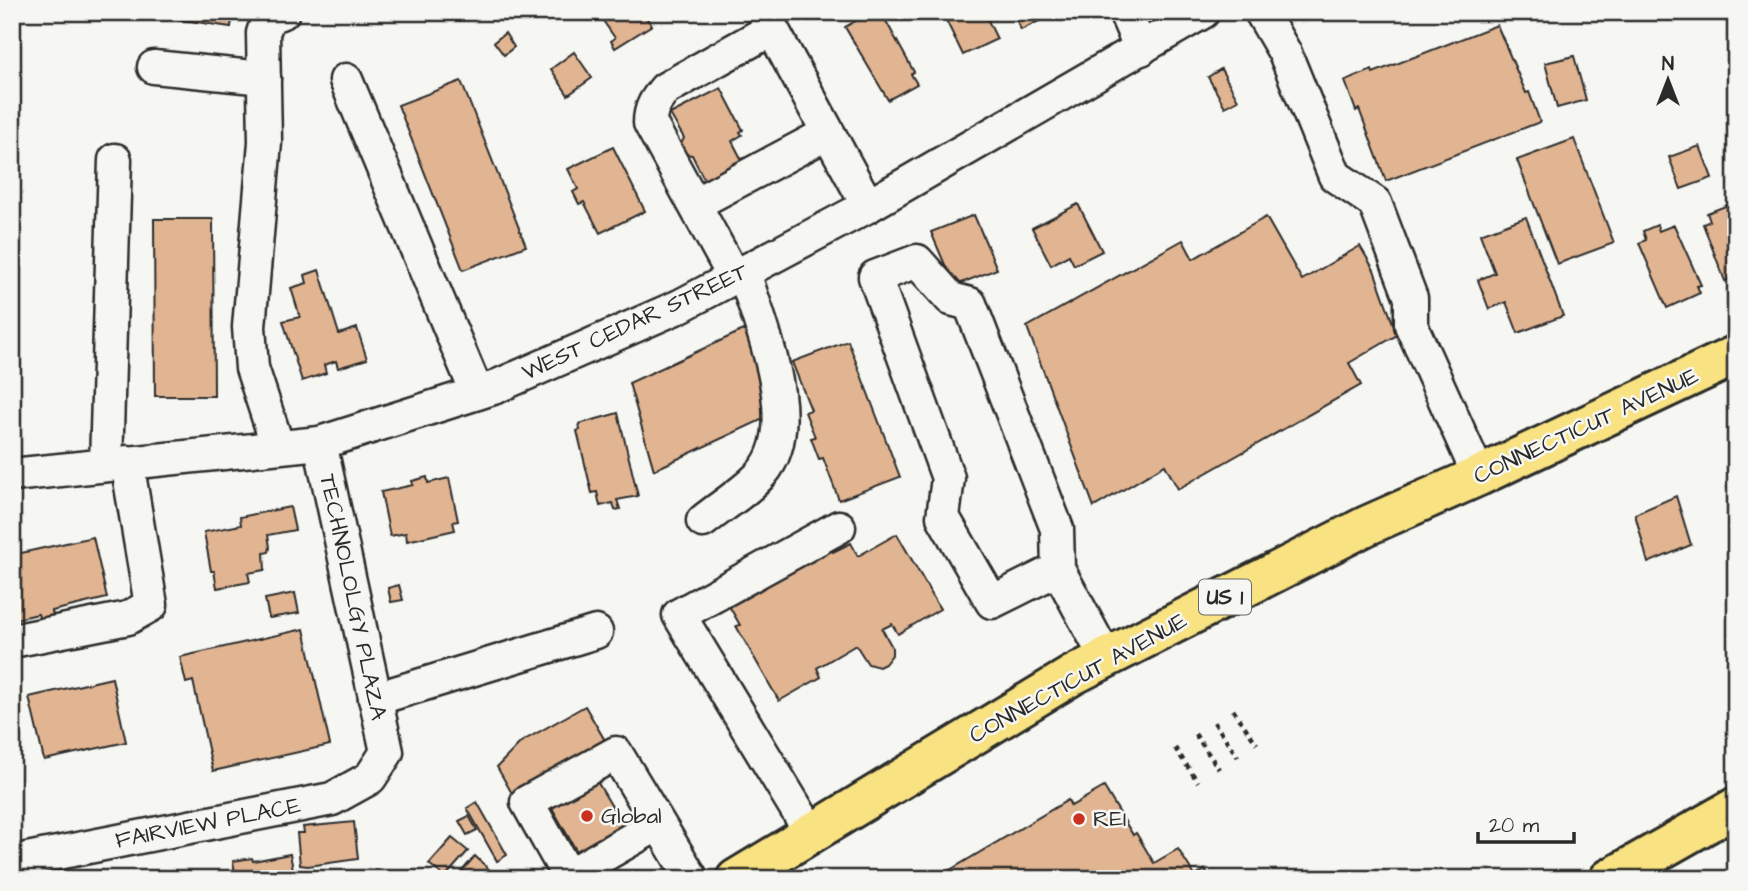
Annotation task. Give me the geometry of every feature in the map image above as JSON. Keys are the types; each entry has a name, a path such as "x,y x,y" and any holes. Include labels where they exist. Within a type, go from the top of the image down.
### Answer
{"main road":[{"name":"CONNECTICUT AVENUE","path":"736,879 1073,675 1366,526 1736,355"},
{"path":"1609,879 1736,807"},
{"path":"1636,879 1736,815"}],"street":[{"path":"278,447 253,368 249,327 265,142 263,33 270,17 282,12"},
{"path":"1125,12 1141,50"},
{"name":"WEST CEDAR STREET","path":"12,475 320,443 477,393 680,306 868,206 1203,12"},
{"path":"1261,12 1285,53 1335,176 1376,203 1411,298 1411,325 1479,476"},
{"path":"704,521 763,473 775,449 781,418 778,387 739,275 650,123 650,112 655,100 665,89 767,21 868,206"},
{"path":"154,67 264,78"},
{"path":"346,80 477,393"},
{"path":"695,204 828,133"},
{"path":"12,641 128,618 151,605 116,464 115,160"},
{"path":"1058,569 992,602 943,516 948,478 875,277 917,261 951,299 970,304 1057,529 1058,569 1106,658"},
{"name":"TECHNOLOLGY PLAZA","path":"320,443 387,752"},
{"path":"811,833 679,615 839,527"},
{"path":"375,699 596,632"},
{"name":"FAIRVIEW PLACE","path":"12,862 332,799 370,778 387,752"},
{"path":"658,824 569,877 527,802 616,753 692,879"}],"path":[{"path":"1233,710 1257,744"},
{"path":"1214,722 1238,757"},
{"path":"1195,734 1219,769"},
{"path":"1175,748 1198,782"}],"building":[{"path":"163,12 233,12 231,27 162,17"},
{"path":"597,12 658,12 647,19 652,25 615,48 611,41 615,38"},
{"path":"871,12 881,12 914,72 911,74 917,84 888,100 845,27"},
{"path":"942,12 984,12 997,39 963,55"},
{"path":"1013,12 1057,12 1021,30"},
{"path":"1497,25 1526,93 1529,92 1540,122 1386,181 1359,109 1356,111 1345,81 1372,70 1373,73"},
{"path":"505,33 514,47 504,55 494,42"},
{"path":"574,52 592,78 568,95 551,69"},
{"path":"1574,56 1586,100 1557,108 1545,63"},
{"path":"1221,69 1238,100 1225,107 1208,77"},
{"path":"461,81 526,246 463,270 398,105"},
{"path":"721,88 743,130 740,132 742,135 732,141 745,166 705,181 692,155 684,154 680,146 684,138 670,114"},
{"path":"1574,139 1614,243 1557,264 1517,160"},
{"path":"1700,146 1712,178 1681,189 1669,157"},
{"path":"613,147 645,211 600,233 584,202 579,204 573,192 578,189 568,169"},
{"path":"1736,202 1736,277 1725,281 1703,224 1710,221 1707,213"},
{"path":"1078,204 1102,251 1074,265 1069,255 1051,265 1032,228"},
{"path":"974,215 997,269 954,286 931,232"},
{"path":"1266,217 1302,280 1360,246 1374,270 1397,335 1349,363 1361,385 1178,489 1165,465 1094,507 1027,327 1183,240 1193,259"},
{"path":"1526,217 1563,316 1518,333 1506,302 1489,309 1478,280 1495,273 1480,234"},
{"path":"154,219 213,219 214,396 155,396"},
{"path":"1657,225 1659,231 1674,225 1701,285 1697,286 1700,293 1667,308 1639,243 1646,240 1643,231"},
{"path":"319,270 339,334 357,328 367,359 338,368 336,361 324,365 326,373 302,381 283,321 300,317 291,288 307,283 305,275"},
{"path":"748,328 772,415 654,470 629,383"},
{"path":"848,341 900,477 839,500 823,458 819,459 811,438 815,437 805,412 811,410 792,362"},
{"path":"618,413 638,496 617,500 620,509 615,510 613,503 600,506 597,492 592,493 577,431 580,430 579,424"},
{"path":"427,477 428,483 449,478 458,521 453,522 455,530 407,541 406,533 390,536 381,492 413,485 412,481"},
{"path":"1676,496 1691,545 1648,563 1635,514"},
{"path":"290,507 295,530 268,535 270,547 269,552 264,553 265,570 248,573 250,582 217,588 204,532 241,525 240,517"},
{"path":"897,534 940,609 898,634 892,624 882,629 892,647 892,655 885,664 879,667 868,664 856,645 817,668 821,677 779,701 736,626 740,625 728,604 829,546 833,552 851,543 858,556"},
{"path":"93,537 107,598 52,611 53,616 40,619 38,614 12,620 12,555"},
{"path":"399,585 403,600 391,602 388,588"},
{"path":"295,593 299,613 269,618 265,599"},
{"path":"304,629 330,745 213,771 193,681 186,683 180,657"},
{"path":"112,678 126,742 44,760 29,697"},
{"path":"585,706 607,744 514,797 497,767 521,742"},
{"name":"Global","path":"592,773 627,832 581,859 547,799"},
{"name":"REI","path":"1104,787 1133,835 1136,833 1154,863 1178,849 1195,876 1205,870 1210,879 935,879 1068,800 1071,806"},
{"path":"477,802 507,855 497,861 467,808"},
{"path":"469,816 477,830 467,835 459,821"},
{"path":"354,822 358,859 300,865 297,833 304,833 303,827"},
{"path":"452,838 468,851 445,877 429,864"},
{"path":"290,854 295,879 236,879 233,861 252,858 253,861"},
{"path":"475,856 495,875 492,879 455,879"}],"place":[{"name":"Global","path":"587,816"},
{"name":"REI","path":"1079,819"}]}
